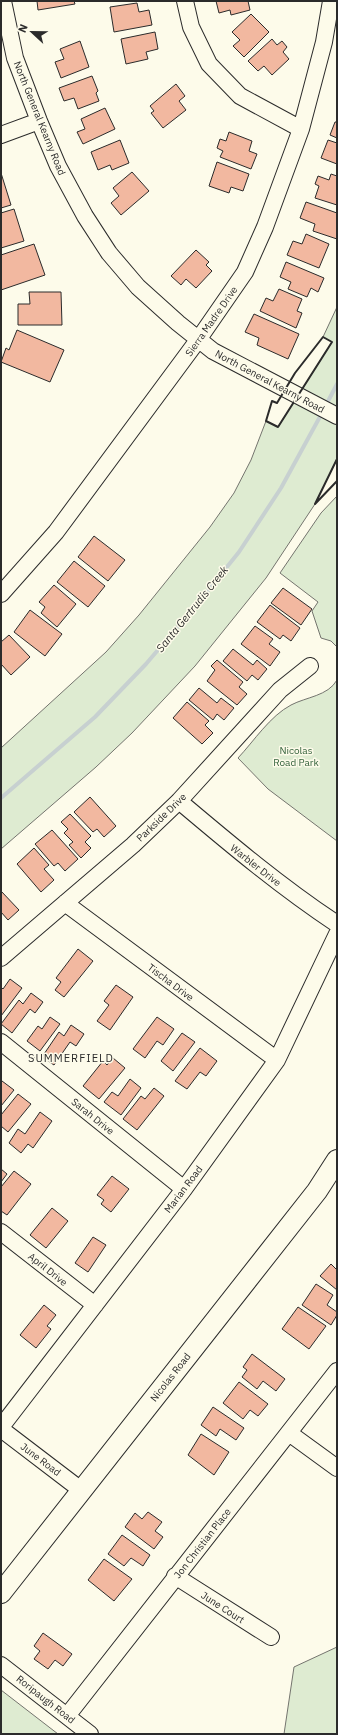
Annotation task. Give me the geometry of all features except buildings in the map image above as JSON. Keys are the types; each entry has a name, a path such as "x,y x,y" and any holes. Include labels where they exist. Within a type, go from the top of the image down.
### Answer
{"main road":[{"name":"Nicolas Road","path":"1,1593 317,1191 337,1160"}],"street":[{"name":"North General Kearny Road","path":"3,1 15,58 39,121 58,166 81,210 109,253 138,287 198,340 240,366 337,416"},
{"path":"185,1 191,27 209,64 240,96 301,129"},
{"name":"Sierra Madre Drive","path":"1,594 56,532 198,340 245,272 265,227 301,129 324,42 331,1"},
{"path":"1,135 39,121"},
{"name":"Parkside Drive","path":"1,958 133,845 179,801 280,690 310,666"},
{"name":"Warbler Drive","path":"179,801 251,862 306,904 337,924"},
{"name":"Tischa Drive","path":"65,903 277,1060"},
{"name":"Marian Road","path":"1,1428 184,1189 277,1060 337,934"},
{"name":"Sarah Drive","path":"1,1042 184,1189"},
{"name":"April Drive","path":"1,1232 95,1305"},
{"name":"Jon Christian Place","path":"67,1716 175,1576 289,1434 337,1371"},
{"name":"June Road","path":"1,1428 81,1490"},
{"path":"289,1434 337,1468"},
{"name":"June Court","path":"175,1576 271,1637"},
{"name":"Roripaugh Road","path":"1,1664 90,1734"}],"green space":[{"path":"337,307 337,459 315,504 266,578 195,666 132,733 96,767 1,849 1,748 106,652 139,615 210,527 234,493 251,460 266,421 278,427 332,342 323,337"},
{"path":"337,496 337,647 331,641 321,638 312,611 318,602 280,573 321,513"},
{"name":"Nicolas Road Park","path":"337,680 337,841 268,789 238,758 269,722 283,710 297,702 316,696 328,690"},
{"path":"337,1647 337,1734 284,1734 294,1667"},
{"path":"1,1690 58,1734 1,1734"}],"waterway":[{"name":"Santa Gertrudis Creek","path":"325,407 337,384"},
{"name":"Santa Gertrudis Creek","path":"1,798 95,717 146,664 197,604 239,552 281,488 322,413"}],"wall":[{"path":"323,337 332,342 278,427 266,421 272,401 277,403 295,373 323,337"},
{"path":"337,459 315,504 337,481"}],"district":[{"name":"SUMMERFIELD","path":"71,1058"}]}
